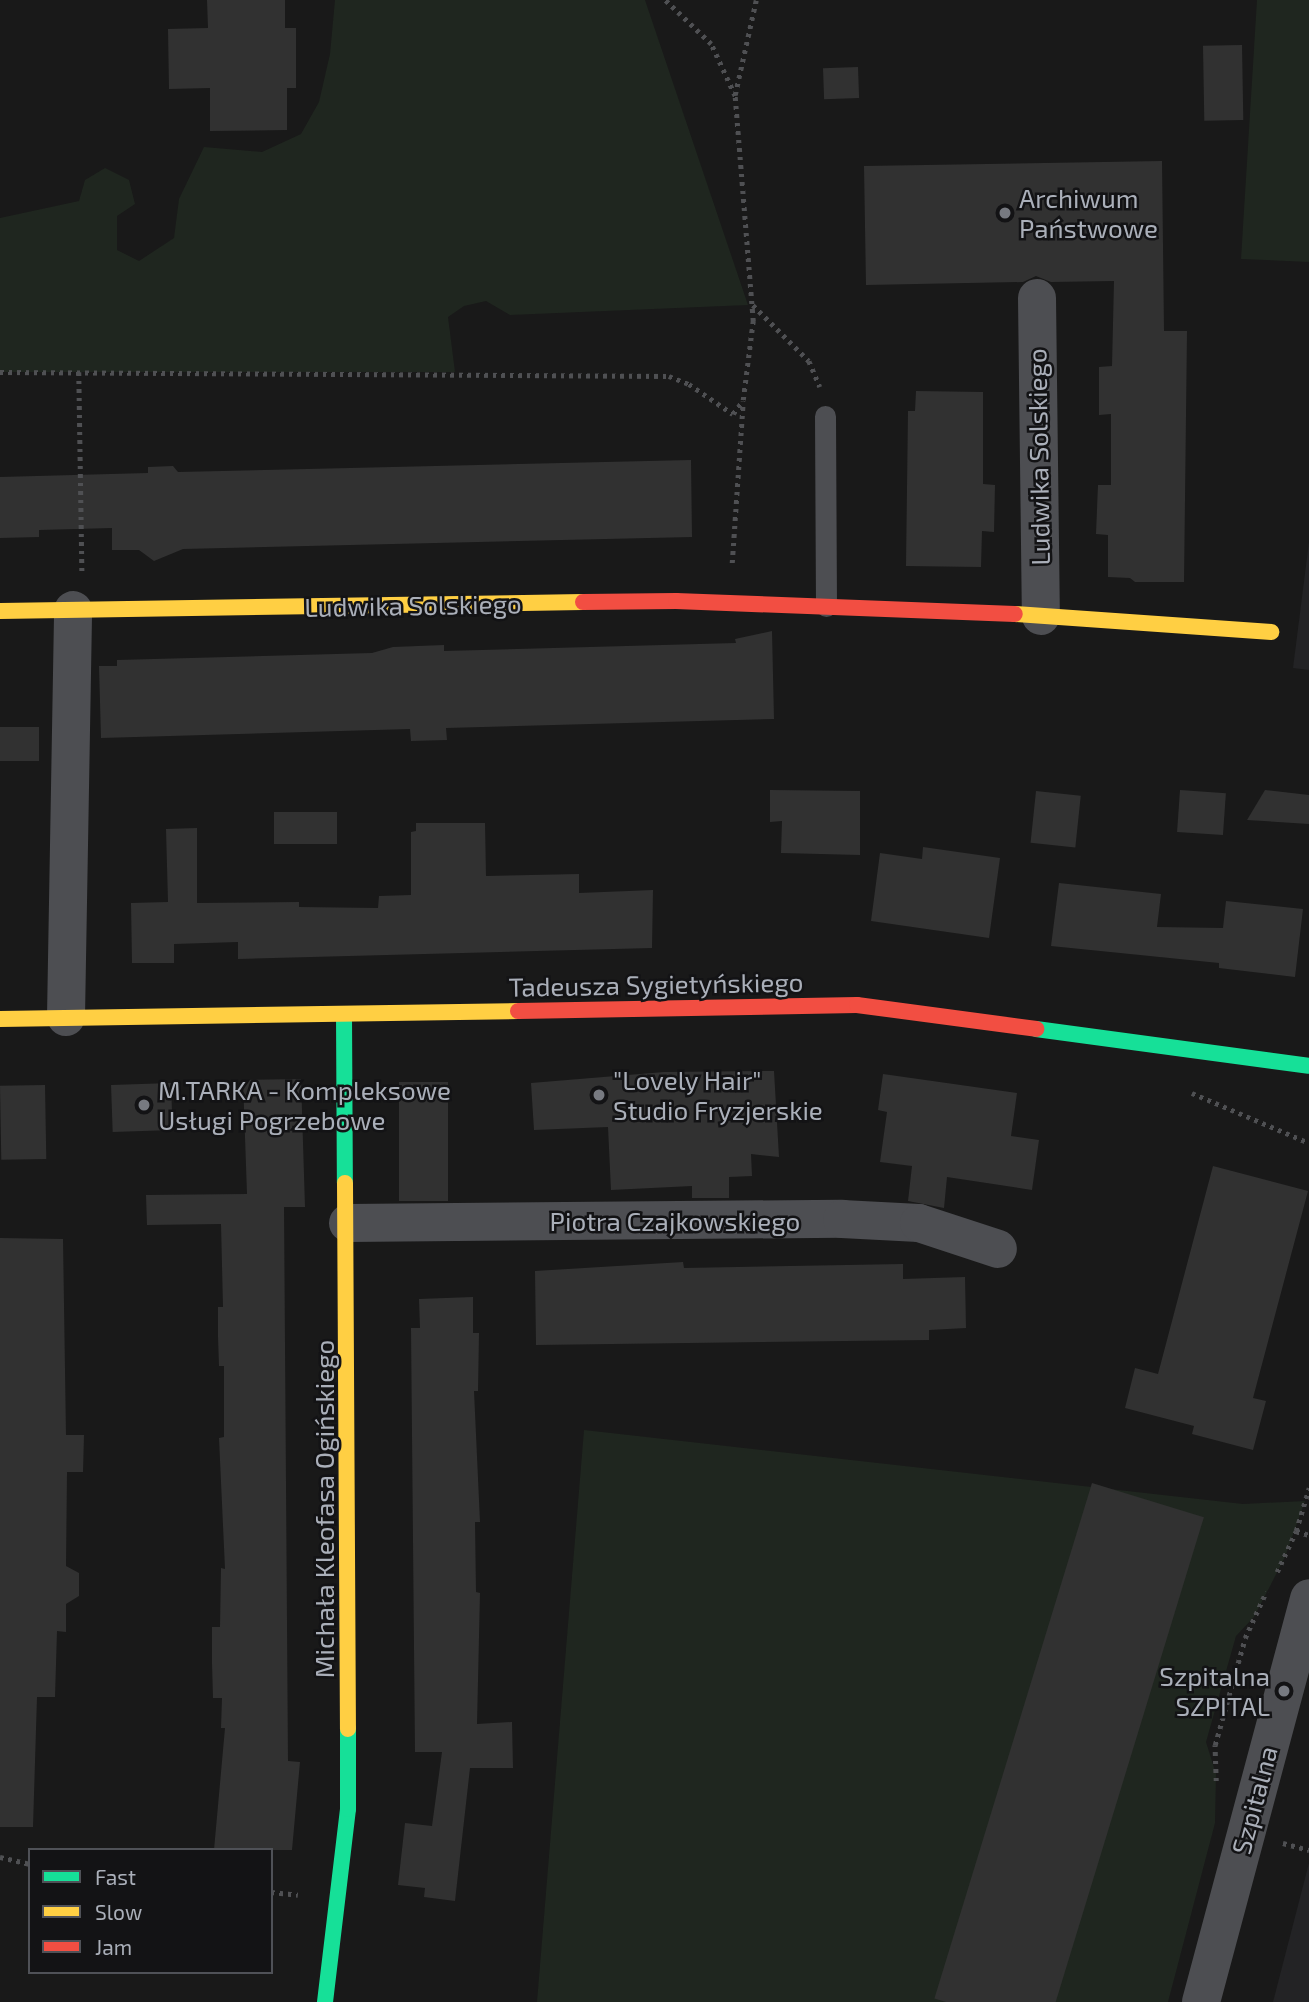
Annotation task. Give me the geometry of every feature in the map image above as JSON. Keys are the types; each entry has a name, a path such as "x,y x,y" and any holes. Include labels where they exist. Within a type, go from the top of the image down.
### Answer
{"street":[{"name":"Ludwika Solskiego","path":"1037,298 1041,616"},
{"name":"Ludwika Solskiego","path":"0,611 729,603 1041,616 1271,632"},
{"path":"66,1017 78,610"},
{"name":"Tadeusza Sygietyńskiego","path":"0,1019 857,1005 1309,1066"},
{"name":"Michała Kleofasa Ogińskiego","path":"326,2002 348,1809 348,1223 344,1015"},
{"name":"Piotra Czajkowskiego","path":"348,1223 842,1219 919,1223 998,1249"},
{"name":"Szpitalna","path":"1201,2002 1309,1598"}],"lane":[{"path":"825,406 826,606"}],"path":[{"path":"665,0 711,44 735,96"},
{"path":"729,603 752,304 735,96 756,0"},
{"path":"752,304 810,361 825,406"},
{"path":"0,372 669,376 689,384 733,414 743,400"},
{"path":"78,610 79,372"},
{"path":"1185,1090 1309,1143"},
{"path":"1296,1531 1309,1535"},
{"path":"0,1857 28,1864"}],"shaded area":[{"path":"335,0 645,0 748,305 510,315 486,301 464,306 448,317 455,372 0,372 0,218 79,201 85,180 105,168 129,180 135,204 117,216 117,250 139,261 174,238 179,199 204,147 262,152 301,134 319,102 330,54"},
{"path":"1257,0 1309,0 1309,262 1241,259"},
{"path":"1309,542 1309,670 1293,668"},
{"path":"584,1430 1243,1504 1305,1501 1285,1557 1254,1617 1236,1636 1206,1742 1216,1774 1215,1823 1168,2002 537,2002"},
{"path":"1309,1863 1309,2002 1273,2002"}],"building":[{"path":"207,0 285,0 285,28 296,28 296,88 287,88 287,130 210,131 210,88 169,89 168,29 208,28"},
{"path":"1242,45 1243,120 1204,121 1203,46"},
{"path":"858,67 859,98 824,99 823,68"},
{"path":"1162,161 1164,331 1187,331 1184,582 1135,582 1130,578 1108,577 1108,535 1096,534 1098,485 1111,485 1111,414 1099,415 1099,367 1112,366 1114,281 1051,282 1036,276 1023,282 866,285 864,166"},
{"path":"916,391 983,392 983,484 995,485 994,532 982,531 981,567 906,566 908,411 915,411"},
{"path":"691,460 692,537 183,549 154,561 139,550 112,550 112,528 39,530 39,537 0,538 0,477 148,473 148,467 173,466 178,472"},
{"path":"772,631 774,719 446,728 447,740 411,741 410,729 101,738 99,666 117,666 117,660 372,653 393,647 444,645 444,651 736,643 735,639"},
{"path":"0,727 39,727 39,761 0,761"},
{"path":"770,790 860,791 860,855 781,853 782,821 770,822"},
{"path":"1180,790 1226,793 1223,835 1177,832"},
{"path":"1265,790 1309,795 1309,824 1247,820"},
{"path":"1036,791 1081,796 1075,847 1031,843"},
{"path":"274,812 337,812 337,844 274,844"},
{"path":"416,823 485,823 486,876 579,874 579,893 653,890 652,948 238,959 238,942 174,944 174,963 132,963 131,903 168,902 166,829 197,828 197,903 299,902 299,907 378,908 379,896 411,895 411,832 416,831"},
{"path":"923,847 1000,858 989,938 871,921 880,853 922,859"},
{"path":"1059,883 1161,894 1157,927 1223,928 1226,901 1303,909 1295,977 1219,968 1219,963 1051,946"},
{"path":"774,1071 779,1157 751,1154 752,1176 729,1177 729,1198 692,1198 692,1186 611,1190 608,1127 534,1130 531,1083 664,1072"},
{"path":"883,1074 1017,1093 1011,1136 1039,1140 1032,1190 947,1177 944,1208 908,1201 912,1166 880,1162 887,1112 878,1110"},
{"path":"301,1079 305,1207 284,1207 288,1761 300,1762 292,1850 214,1848 225,1728 221,1728 222,1698 213,1698 212,1663 212,1627 220,1627 221,1568 225,1569 219,1438 224,1437 224,1366 219,1366 218,1336 218,1307 223,1307 221,1224 147,1225 146,1195 247,1194 243,1080"},
{"path":"399,1082 448,1082 448,1201 399,1201"},
{"path":"171,1083 173,1130 113,1132 111,1085"},
{"path":"45,1085 46,1159 1,1160 0,1086"},
{"path":"1213,1166 1308,1191 1253,1398 1266,1401 1253,1450 1192,1434 1194,1426 1125,1408 1135,1368 1158,1374"},
{"path":"0,1238 63,1239 66,1435 84,1435 83,1472 67,1472 66,1566 79,1573 79,1596 66,1604 66,1632 57,1631 55,1697 37,1697 33,1827 0,1827"},
{"path":"683,1262 684,1268 903,1264 903,1279 965,1277 966,1328 929,1330 929,1340 536,1345 535,1271"},
{"path":"473,1297 473,1333 479,1333 478,1391 474,1391 480,1522 475,1522 476,1592 480,1593 477,1724 512,1722 513,1768 470,1768 455,1901 424,1897 425,1888 398,1885 405,1823 432,1826 442,1752 415,1752 411,1328 420,1328 419,1299"},
{"path":"1092,1483 1204,1517 1056,2002 946,2002 934,1998"}],"traffic: fast":[{"path":"344,1015 345,1183"},
{"path":"1036,1029 1309,1066"},
{"path":"325,2002 348,1809 348,1729"}],"traffic: slow":[{"path":"0,611 583,602"},
{"path":"1015,614 1271,632"},
{"path":"0,1019 518,1011"},
{"path":"345,1183 348,1729"}],"traffic: jam":[{"path":"583,602 676,601 1015,614"},
{"path":"518,1011 857,1005 1036,1029"}],"place":[{"name":"Archiwum Państwowe","path":"1005,213"},
{"name":"\"Lovely Hair\" Studio Fryzjerskie","path":"599,1095"},
{"name":"M.TARKA - Kompleksowe Usługi Pogrzebowe","path":"144,1105"},
{"name":"Szpitalna SZPITAL","path":"1284,1691"}]}
